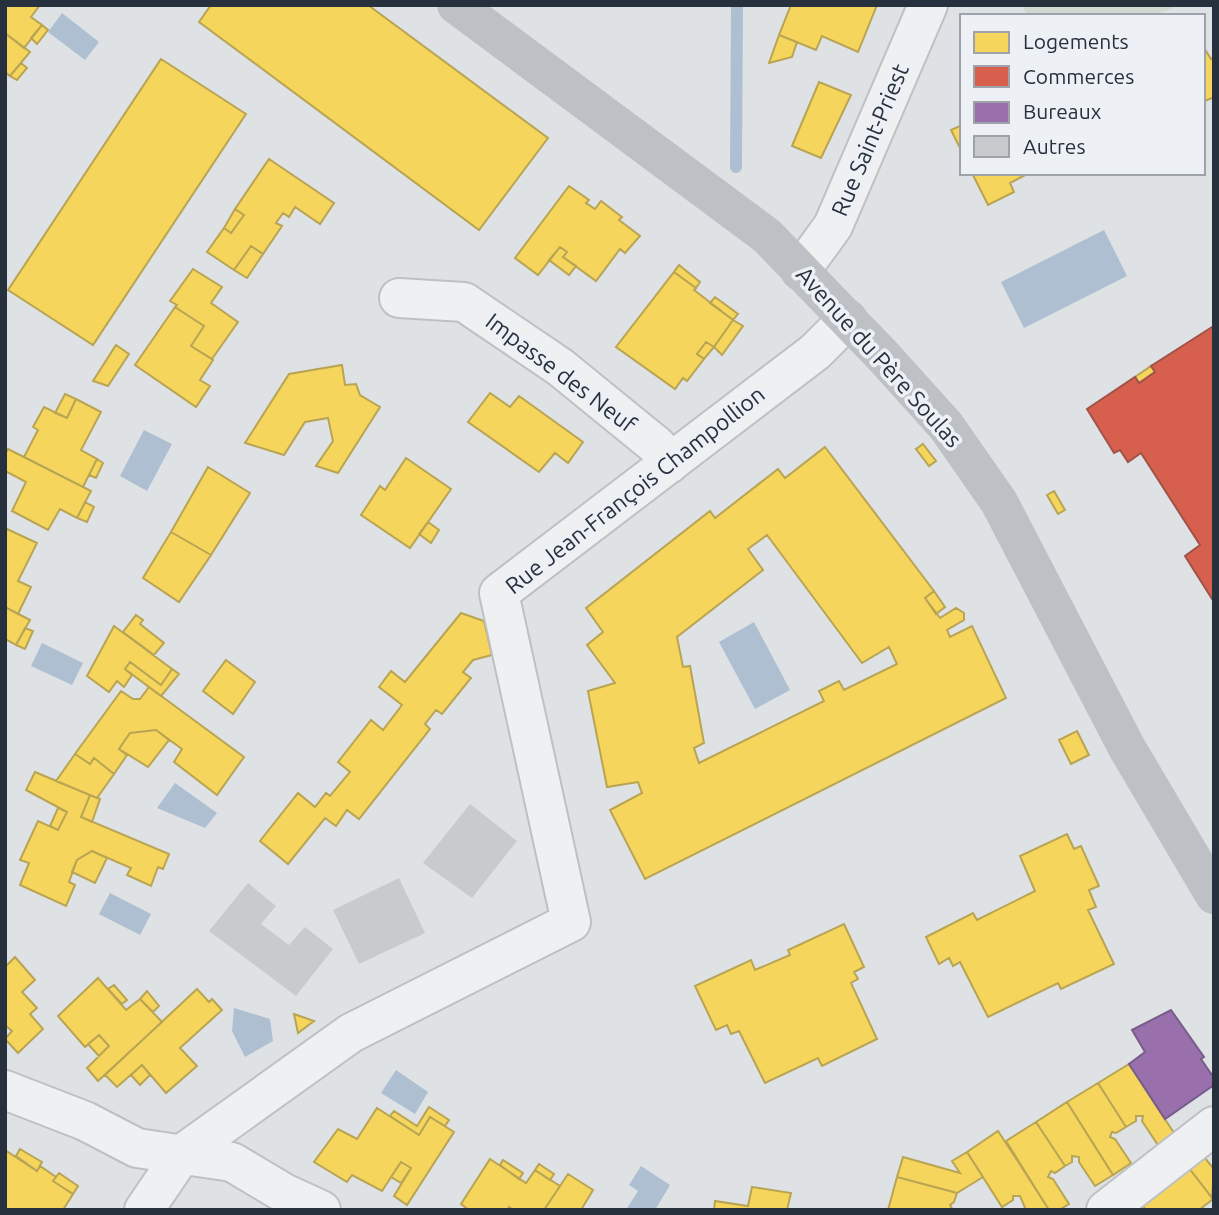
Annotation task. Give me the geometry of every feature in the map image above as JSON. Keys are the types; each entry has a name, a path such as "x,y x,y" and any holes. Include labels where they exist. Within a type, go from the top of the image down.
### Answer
{"main road":[{"name":"Avenue du Père Soulas","path":"456,5 767,236 882,355 946,426 999,502 1127,748 1214,895"}],"street":[{"name":"Rue Saint-Priest","path":"801,270 833,226 928,5"},
{"name":"Impasse des Neuf","path":"400,298 464,302 560,367 657,446 669,464"},
{"name":"Rue Jean-François Champollion","path":"144,1210 183,1154 351,1033 571,922 499,593 815,352 847,320"},
{"path":"5,1090 85,1121 137,1147 232,1162 284,1193 321,1210"},
{"path":"1106,1210 1214,1126"}],"shaded area":[{"path":"1022,5 1179,5 1159,14 1026,14"}],"water":[{"path":"62,13 99,42 85,60 48,32"},
{"path":"1104,230 1127,276 1024,328 1001,282"},
{"path":"144,430 172,444 147,491 120,476"},
{"path":"754,622 790,690 755,709 719,642"},
{"path":"42,643 83,663 72,685 31,666"},
{"path":"175,783 217,813 205,828 157,808"},
{"path":"110,893 151,914 140,935 99,914"},
{"path":"234,1008 270,1019 273,1041 245,1057 232,1031"},
{"path":"396,1070 428,1092 415,1114 381,1093"},
{"path":"641,1166 670,1185 655,1210 626,1210 638,1191 629,1185"}],"building: Logements":[{"path":"5,5 40,5 31,17 42,25 24,48 5,33"},
{"path":"211,5 368,5 548,138 479,230 199,22"},
{"path":"791,5 877,5 858,52 822,36 816,50 779,35"},
{"path":"42,25 48,30 37,44 31,38"},
{"path":"5,33 30,52 10,76 5,72"},
{"path":"779,35 797,42 792,57 769,63"},
{"path":"1205,49 1211,59 1214,58 1214,97 1205,101"},
{"path":"161,59 246,114 93,345 8,290"},
{"path":"21,63 27,68 17,80 10,76"},
{"path":"819,82 851,95 821,158 792,146"},
{"path":"960,126 960,148 951,130"},
{"path":"269,159 334,203 320,224 295,207 289,217 283,213 276,223 282,226 263,254 251,246 234,270 207,252 224,228 231,233 244,215 235,209"},
{"path":"973,175 1025,175 1010,183 1014,192 988,205"},
{"path":"569,186 589,200 586,203 595,209 601,201 622,217 619,220 640,236 625,253 620,249 596,281 563,257 567,252 560,247 538,275 515,258"},
{"path":"235,209 244,215 231,233 224,228"},
{"path":"251,246 263,254 247,278 234,270"},
{"path":"560,247 567,252 563,257 576,266 569,275 549,260"},
{"path":"679,265 700,282 696,288 674,272"},
{"path":"193,269 222,287 211,303 238,322 212,359 191,346 204,326 170,301"},
{"path":"674,272 733,320 714,347 706,342 697,354 704,359 687,381 683,378 675,389 616,347"},
{"path":"715,297 738,314 733,320 710,303"},
{"path":"175,307 204,326 191,346 213,360 200,380 210,386 196,407 135,365"},
{"path":"733,320 743,326 722,355 714,347"},
{"path":"706,342 714,347 704,359 697,354"},
{"path":"116,345 129,354 108,386 93,381"},
{"path":"342,365 345,385 356,384 360,395 380,407 338,473 316,466 333,441 328,418 305,422 284,455 245,443 289,374"},
{"path":"1151,366 1155,372 1139,383 1135,377"},
{"path":"490,393 510,407 519,396 583,442 568,463 555,453 539,472 468,422"},
{"path":"65,394 76,399 67,418 55,413"},
{"path":"76,399 101,412 81,450 97,459 83,487 24,457 38,430 33,427 44,407 67,418"},
{"path":"923,444 936,461 929,466 916,449"},
{"path":"825,447 934,591 925,598 940,618 956,608 964,613 964,620 947,630 950,637 972,626 1006,698 645,879 610,810 642,793 638,782 607,787 588,691 615,683 587,645 603,632 586,608 710,511 715,518 778,469 785,478","holes":["767,535 862,663 889,647 897,664 844,690 839,681 819,691 824,701 699,763 694,748 704,743 690,666 683,667 677,637 763,570 748,549"]},
{"path":"8,449 91,491 77,518 60,509 48,530 12,511 26,482 5,471 5,454"},
{"path":"406,458 451,489 410,548 361,515 380,486 385,490"},
{"path":"97,459 103,463 96,478 89,475"},
{"path":"208,467 250,493 211,555 171,532"},
{"path":"1054,491 1065,510 1058,514 1047,495"},
{"path":"85,502 94,507 87,522 77,518"},
{"path":"428,522 439,530 431,543 419,534"},
{"path":"7,529 37,543 18,581 31,587 18,614 5,607"},
{"path":"171,532 211,555 179,602 143,578"},
{"path":"934,591 945,607 936,614 925,598"},
{"path":"5,607 30,620 16,645 5,639"},
{"path":"461,613 484,621 492,655 473,660 463,672 471,678 442,714 436,710 425,724 430,729 359,819 347,810 336,826 325,818 288,864 260,841 298,793 315,807 326,793 330,796 350,772 338,762 371,720 383,730 402,705 379,687 391,671 405,682"},
{"path":"136,615 143,620 140,624 164,643 154,655 123,632"},
{"path":"114,626 172,669 161,685 130,662 125,669 132,675 124,687 117,681 109,692 87,676"},
{"path":"25,628 33,631 25,649 16,645"},
{"path":"226,660 255,682 233,714 203,691"},
{"path":"130,662 161,685 172,669 179,674 161,696 125,669"},
{"path":"149,687 244,757 217,795 174,762 182,749 156,730 130,733 119,749 127,755 114,774 94,758 90,764 75,754 121,691 133,699 140,699"},
{"path":"156,730 169,740 148,767 119,749 130,733"},
{"path":"1077,731 1089,755 1071,764 1059,740"},
{"path":"75,754 90,764 94,758 114,774 97,798 56,781"},
{"path":"35,772 90,795 81,817 169,854 163,869 158,867 151,886 127,875 131,868 92,851 77,860 69,882 75,885 66,906 20,885 29,863 20,860 38,821 58,830 67,812 26,790"},
{"path":"90,795 100,799 92,822 81,817"},
{"path":"58,808 67,812 58,830 50,826"},
{"path":"1067,834 1074,849 1081,846 1099,886 1089,890 1096,907 1088,910 1114,964 1061,989 1058,983 988,1017 960,962 953,966 949,958 939,964 926,937 973,913 977,920 1035,891 1020,856"},
{"path":"92,851 107,858 95,883 72,872 77,860"},
{"path":"844,924 864,967 854,972 858,979 851,983 877,1039 822,1066 818,1058 765,1083 739,1031 731,1034 727,1025 716,1030 695,986 751,960 755,970 790,955 788,950"},
{"path":"15,957 35,980 22,992 37,1008 30,1014 43,1029 18,1053 5,1039 12,1031 5,1025 5,967"},
{"path":"98,978 126,1010 140,999 162,1022 98,1081 87,1068 109,1046 99,1035 85,1047 58,1016"},
{"path":"114,985 127,1000 122,1004 108,989"},
{"path":"197,989 209,1002 212,999 222,1010 180,1048 197,1066 166,1093 142,1065 117,1087 105,1075"},
{"path":"147,991 159,1006 153,1012 140,999"},
{"path":"294,1014 314,1021 298,1033"},
{"path":"99,1035 109,1046 99,1056 88,1044"},
{"path":"1129,1064 1174,1133 1158,1145 1142,1121 1143,1116 1136,1116 1136,1121 1126,1127 1098,1083"},
{"path":"142,1065 150,1075 140,1085 131,1075"},
{"path":"1098,1083 1126,1127 1116,1133 1112,1132 1110,1137 1115,1139 1131,1163 1113,1175 1067,1102"},
{"path":"1067,1102 1113,1175 1095,1186 1079,1162 1079,1157 1072,1156 1072,1162 1065,1166 1036,1122"},
{"path":"429,1107 449,1120 445,1126 430,1117 419,1135 390,1116 394,1111 417,1126"},
{"path":"377,1108 419,1135 430,1117 454,1132 407,1205 394,1196 411,1168 401,1162 382,1191 352,1175 347,1182 314,1162 338,1129 357,1139"},
{"path":"1036,1122 1065,1166 1055,1173 1051,1171 1048,1177 1053,1179 1069,1204 1059,1210 1049,1210 1006,1141"},
{"path":"998,1131 1049,1210 1026,1210 1020,1196 1013,1196 1013,1200 1002,1207 967,1152"},
{"path":"20,1149 42,1162 37,1171 16,1156"},
{"path":"5,1150 37,1171 40,1166 56,1177 53,1181 73,1194 63,1210 5,1210"},
{"path":"967,1152 983,1177 957,1193 897,1177 903,1157 960,1173 952,1161"},
{"path":"1204,1157 1214,1169 1212,1198 1189,1168"},
{"path":"490,1159 526,1183 535,1170 560,1186 544,1210 513,1210 509,1207 508,1210 469,1210 461,1204"},
{"path":"503,1160 523,1173 519,1179 500,1165"},
{"path":"401,1162 411,1168 401,1183 391,1177"},
{"path":"539,1164 554,1174 550,1180 535,1170"},
{"path":"1189,1168 1213,1199 1199,1210 1146,1210 1142,1205"},
{"path":"59,1173 78,1186 73,1194 53,1181"},
{"path":"568,1174 593,1190 581,1210 544,1210"},
{"path":"897,1177 957,1193 950,1205 953,1210 888,1210"},
{"path":"752,1187 791,1193 787,1210 714,1210 715,1201 748,1206"}],"building: Commerces":[{"path":"1212,327 1214,602 1185,556 1200,545 1141,453 1128,462 1120,450 1114,453 1087,409 1135,377 1139,383 1155,372 1151,366"}],"building: Bureaux":[{"path":"1171,1010 1204,1057 1201,1059 1214,1078 1214,1085 1165,1119 1129,1064 1145,1052 1132,1030"}],"building: Autres":[{"path":"470,804 517,841 472,898 423,863"},
{"path":"399,878 425,933 359,964 333,910"},
{"path":"248,883 276,906 261,924 289,945 305,927 333,949 296,996 209,931"}],"waterway":[{"path":"736,167 737,5"}]}
